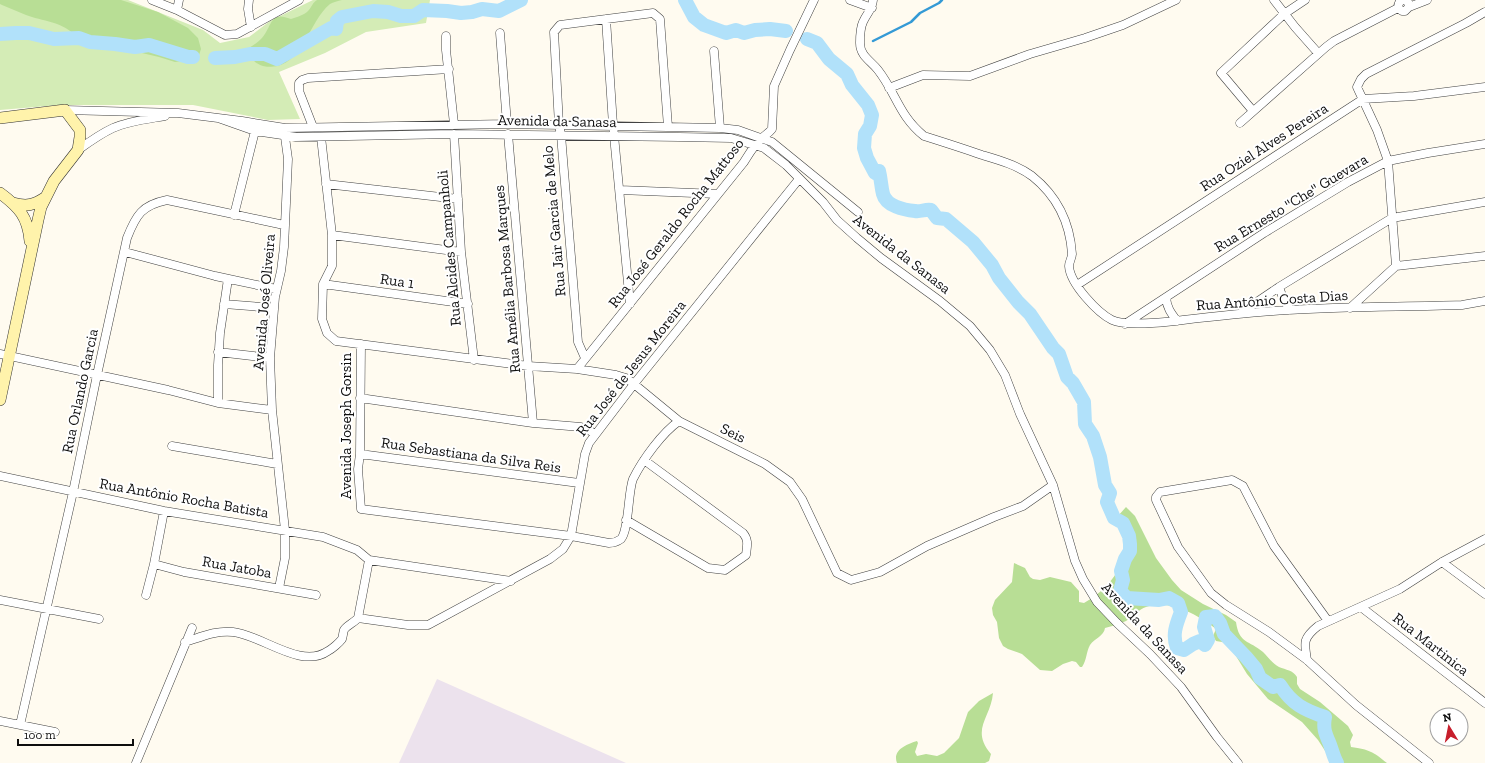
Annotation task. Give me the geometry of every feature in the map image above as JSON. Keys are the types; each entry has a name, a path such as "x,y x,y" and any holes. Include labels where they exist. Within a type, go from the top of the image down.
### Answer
{"street":[{"path":"152,0 177,10 225,35 238,34 299,0"},
{"path":"177,10 178,0"},
{"path":"249,0 248,9 251,27"},
{"name":"Rua José Geraldo Rocha Mattoso","path":"577,369 762,137 772,130 774,86 814,0"},
{"path":"850,0 873,4"},
{"path":"889,88 923,75 970,76 1030,54 1074,42 1123,25 1176,0"},
{"path":"1274,0 1284,14 1318,53"},
{"path":"1253,111 1221,73 1284,14 1305,0"},
{"path":"1240,123 1318,53 1334,41 1398,8 1405,11 1406,2 1427,0"},
{"name":"Rua Antônio Costa Dias","path":"873,4 863,22 860,34 862,54 878,71 900,109 914,128 924,136 1014,165 1032,176 1051,194 1062,210 1069,235 1072,256 1069,266 1077,285 1093,305 1114,321 1125,324 1177,321 1241,313 1290,310 1462,305 1485,301"},
{"path":"1396,266 1388,161 1377,130 1357,87 1361,79 1366,74 1485,12"},
{"path":"630,304 613,125 606,19 653,13 660,19 668,127"},
{"name":"Rua Jair Garcia de Melo","path":"586,358 578,342 561,134 559,125 554,32 560,25 606,19"},
{"path":"500,33 507,124"},
{"path":"446,36 446,50 454,124"},
{"path":"714,51 720,128"},
{"path":"313,127 298,87 302,80 308,78 449,69"},
{"name":"Rua Oziel Alves Pereira","path":"1077,285 1363,99 1414,96 1485,87"},
{"path":"65,110 80,130 78,150"},
{"path":"0,118 65,110 178,114 221,120"},
{"path":"125,111 127,117 125,124"},
{"path":"0,400 5,355 32,252 38,220 41,208 54,181 78,150 103,134 125,124 178,114"},
{"name":"Avenida da Sanasa","path":"221,120 242,121 285,128 507,124 613,125 720,128 738,130 762,137 782,148 858,212"},
{"name":"Avenida da Sanasa","path":"221,120 255,131 284,137 561,134 731,138 764,148 772,152 823,202 837,220 881,258 940,301 970,326 990,350 1005,375 1020,414 1053,485 1075,560 1083,578 1098,602 1117,624 1150,654 1181,687 1238,763"},
{"path":"234,215 255,131"},
{"name":"Rua Alcides Campanholi","path":"454,134 461,252 474,360"},
{"name":"Rua Amélia Barbosa Marques","path":"508,134 533,423"},
{"name":"Avenida José Oliveira","path":"279,588 285,558 285,530 272,410 270,358 276,289 281,271 284,247 288,159 284,137"},
{"path":"321,137 332,235 332,266 323,284"},
{"name":"Rua Ernesto \"Che\" Guevara","path":"1125,324 1314,202 1388,161 1485,144"},
{"name":"Rua José de Jesus Moreira","path":"358,618 408,625 428,625 550,560 563,549 571,536 584,454 594,434 799,179"},
{"path":"326,184 458,200"},
{"path":"620,190 718,194"},
{"path":"0,193 13,203 26,220 32,252"},
{"path":"13,203 23,206 32,205 47,196"},
{"name":"Rua Orlando Garcia","path":"20,725 74,492 96,375 127,238 133,224 140,213 148,206 167,200 284,225"},
{"path":"1241,313 1279,287 1392,218 1485,202"},
{"path":"332,235 461,252"},
{"path":"125,252 228,279 276,289"},
{"path":"1350,308 1396,266 1485,256"},
{"path":"218,403 218,352 228,279"},
{"name":"Seis","path":"323,284 322,319 328,333 336,341 474,360 616,374 634,384 679,421 764,464 790,482 802,499 837,573 852,580 880,572 927,546 994,516 1023,506 1053,485"},
{"name":"Rua 1","path":"323,284 468,304"},
{"path":"1279,287 1290,310"},
{"path":"1166,298 1170,313 1177,321"},
{"path":"224,304 274,308"},
{"name":"Avenida Joseph Gorsin","path":"361,344 360,454 358,469 361,509 571,536"},
{"path":"218,352 270,358"},
{"path":"5,355 168,390 218,403 272,410"},
{"path":"360,398 533,423 581,427 588,429 594,434"},
{"path":"571,536 610,543 615,542 622,536 633,480 644,460 670,427 679,421"},
{"path":"172,446 277,464"},
{"name":"Rua Sebastiana da Silva Reis","path":"360,454 579,483"},
{"path":"626,520 708,568 725,570 746,555 748,543 747,538 743,533 644,460"},
{"name":"Rua Antônio Rocha Batista","path":"0,476 164,511 323,537 360,552 369,560"},
{"path":"1328,621 1274,546 1243,486 1238,482 1232,480 1160,492 1156,497 1156,500 1178,547 1211,593 1226,605 1269,632 1306,660 1356,705 1429,763"},
{"path":"146,595 154,564 164,511"},
{"path":"1306,660 1304,644 1310,633 1318,626 1400,589 1442,562 1485,539"},
{"path":"185,642 218,631 234,632 249,635 300,656 315,657 328,651 342,639 344,630 358,618 369,560 511,581"},
{"path":"1442,562 1485,594"},
{"name":"Rua Jatoba","path":"154,564 184,572 316,595"},
{"path":"0,600 99,619"},
{"name":"Rua Martinica","path":"1361,607 1485,703"},
{"path":"136,763 152,728 185,642 192,628"},
{"path":"0,721 55,732"}],"shaded area":[{"path":"437,679 626,763 399,763"}],"green space":[{"path":"0,0 128,0 203,30 220,43 249,37 270,21 313,0 430,0 426,23 366,32 325,53 279,72 300,119 268,120 193,105 59,105 0,110"},
{"path":"0,0 121,0 158,12 188,28 198,38 201,49 199,55 194,59 175,62 116,47 98,40 75,36 71,31 59,25 26,15 2,5 0,4"},
{"path":"317,0 342,0 330,4 322,12 295,55 286,62 276,66 263,66 253,60 251,54 244,53 243,51 261,39 275,18 279,16 291,19 300,16 308,11"},
{"path":"1126,507 1135,516 1156,558 1181,590 1236,622 1237,629 1245,641 1258,648 1277,666 1293,673 1297,677 1297,684 1300,689 1320,702 1348,726 1353,735 1350,742 1351,747 1370,752 1387,763 1333,763 1318,740 1302,722 1268,699 1247,674 1228,643 1216,641 1213,636 1216,629 1192,614 1174,607 1155,605 1146,607 1141,609 1126,621 1105,628 1103,633 1090,645 1082,667 1080,667 1076,662 1072,661 1063,664 1052,671 1040,670 1022,654 1003,646 999,638 997,622 993,615 992,608 995,600 1012,582 1014,563 1025,568 1030,577 1033,579 1040,580 1050,577 1071,582 1079,591 1079,602 1084,603 1106,586 1114,576 1125,556 1125,546 1118,516"},
{"path":"993,693 982,730 982,737 985,745 991,754 989,761 985,763 897,763 896,758 898,751 901,748 917,741 918,743 915,752 917,756 926,754 937,756 944,753 959,738 968,712 979,701"}],"waterway":[{"path":"215,58 265,54 277,59 331,28 336,29 337,21 342,17 373,11 388,12 401,16 414,16 423,10 461,13 482,9 499,11 521,0"},
{"path":"685,0 694,17 704,25 726,33 736,30 744,33 755,30 770,29 786,31"},
{"path":"873,41 911,22 920,13 942,0"},
{"path":"0,34 29,33 54,39 79,38 90,42 135,47 149,45 188,57 193,57"},
{"path":"807,39 817,43 829,59 847,74 852,85 868,105 872,115 870,126 865,134 864,148 867,158 875,173 879,171 882,191 888,202 896,207 911,210 931,210 937,218 946,219 973,242 992,265 999,278 1018,302 1030,314 1053,348 1059,354 1067,377 1073,383 1084,402 1085,424 1093,436 1100,457 1105,485 1110,493 1107,502 1114,518 1123,523 1129,536 1130,551 1125,559 1121,571 1123,580 1120,591 1127,598 1159,600 1169,598 1178,603 1181,612 1176,626 1175,639 1177,648 1184,650 1200,641 1205,645 1208,640 1204,627 1206,617 1215,616 1220,623 1224,634 1256,669 1260,678 1273,687 1280,685 1289,697 1299,706 1325,717 1325,733 1337,763"}]}
